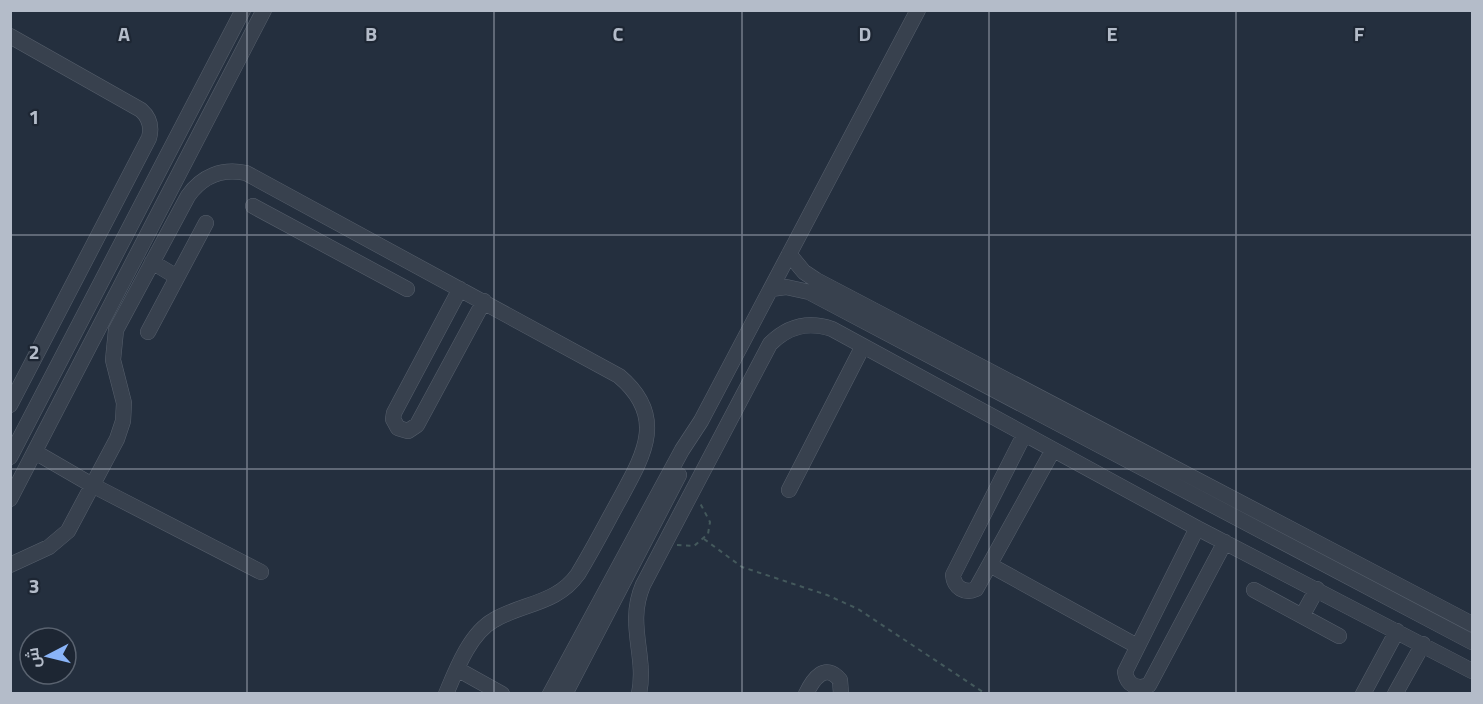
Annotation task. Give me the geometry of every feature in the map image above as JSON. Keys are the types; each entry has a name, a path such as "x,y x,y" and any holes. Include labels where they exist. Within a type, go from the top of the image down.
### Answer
{"street":[{"path":"10,457 243,10"},
{"path":"10,499 264,10"},
{"path":"550,693 686,442 701,421 918,10"},
{"path":"10,36 141,110 148,118 151,128 149,138 17,375 10,405"},
{"path":"10,565 49,547 62,537 75,521 123,422 124,403 113,360 113,339 120,320 193,189 205,178 221,172 237,171 254,176 619,376 641,402 648,436 643,458 574,579 562,592 540,603 508,612 493,620 475,638 457,669 449,693"},
{"path":"253,206 407,289"},
{"path":"148,332 206,223"},
{"path":"328,246 340,223"},
{"path":"771,289 794,287 809,292 1467,640 1472,623 816,280 804,272 789,254"},
{"path":"152,262 177,277"},
{"path":"460,289 394,413 393,419 398,428 408,431 417,425 484,301"},
{"path":"639,693 641,666 636,642 635,607 665,542 764,353 778,336 799,326 821,325 1197,528 1473,671"},
{"path":"789,490 863,346"},
{"path":"566,693 690,454 701,421"},
{"path":"1024,435 953,575 955,584 965,591 976,589 1053,450"},
{"path":"35,452 92,485 261,572"},
{"path":"1197,528 1137,646 1126,676 1133,686 1141,688 1149,685 1225,542"},
{"path":"990,565 1137,646"},
{"path":"1302,616 1317,589"},
{"path":"1254,590 1339,636"},
{"path":"1363,693 1397,631"},
{"path":"1395,693 1423,644"},
{"path":"457,669 502,693"},
{"path":"806,693 817,675 826,672 835,674 840,680 841,693"}],"path":[{"path":"665,542 690,547 704,539 710,522 692,491"},
{"path":"704,539 742,567 827,595 858,609 986,693"}]}
